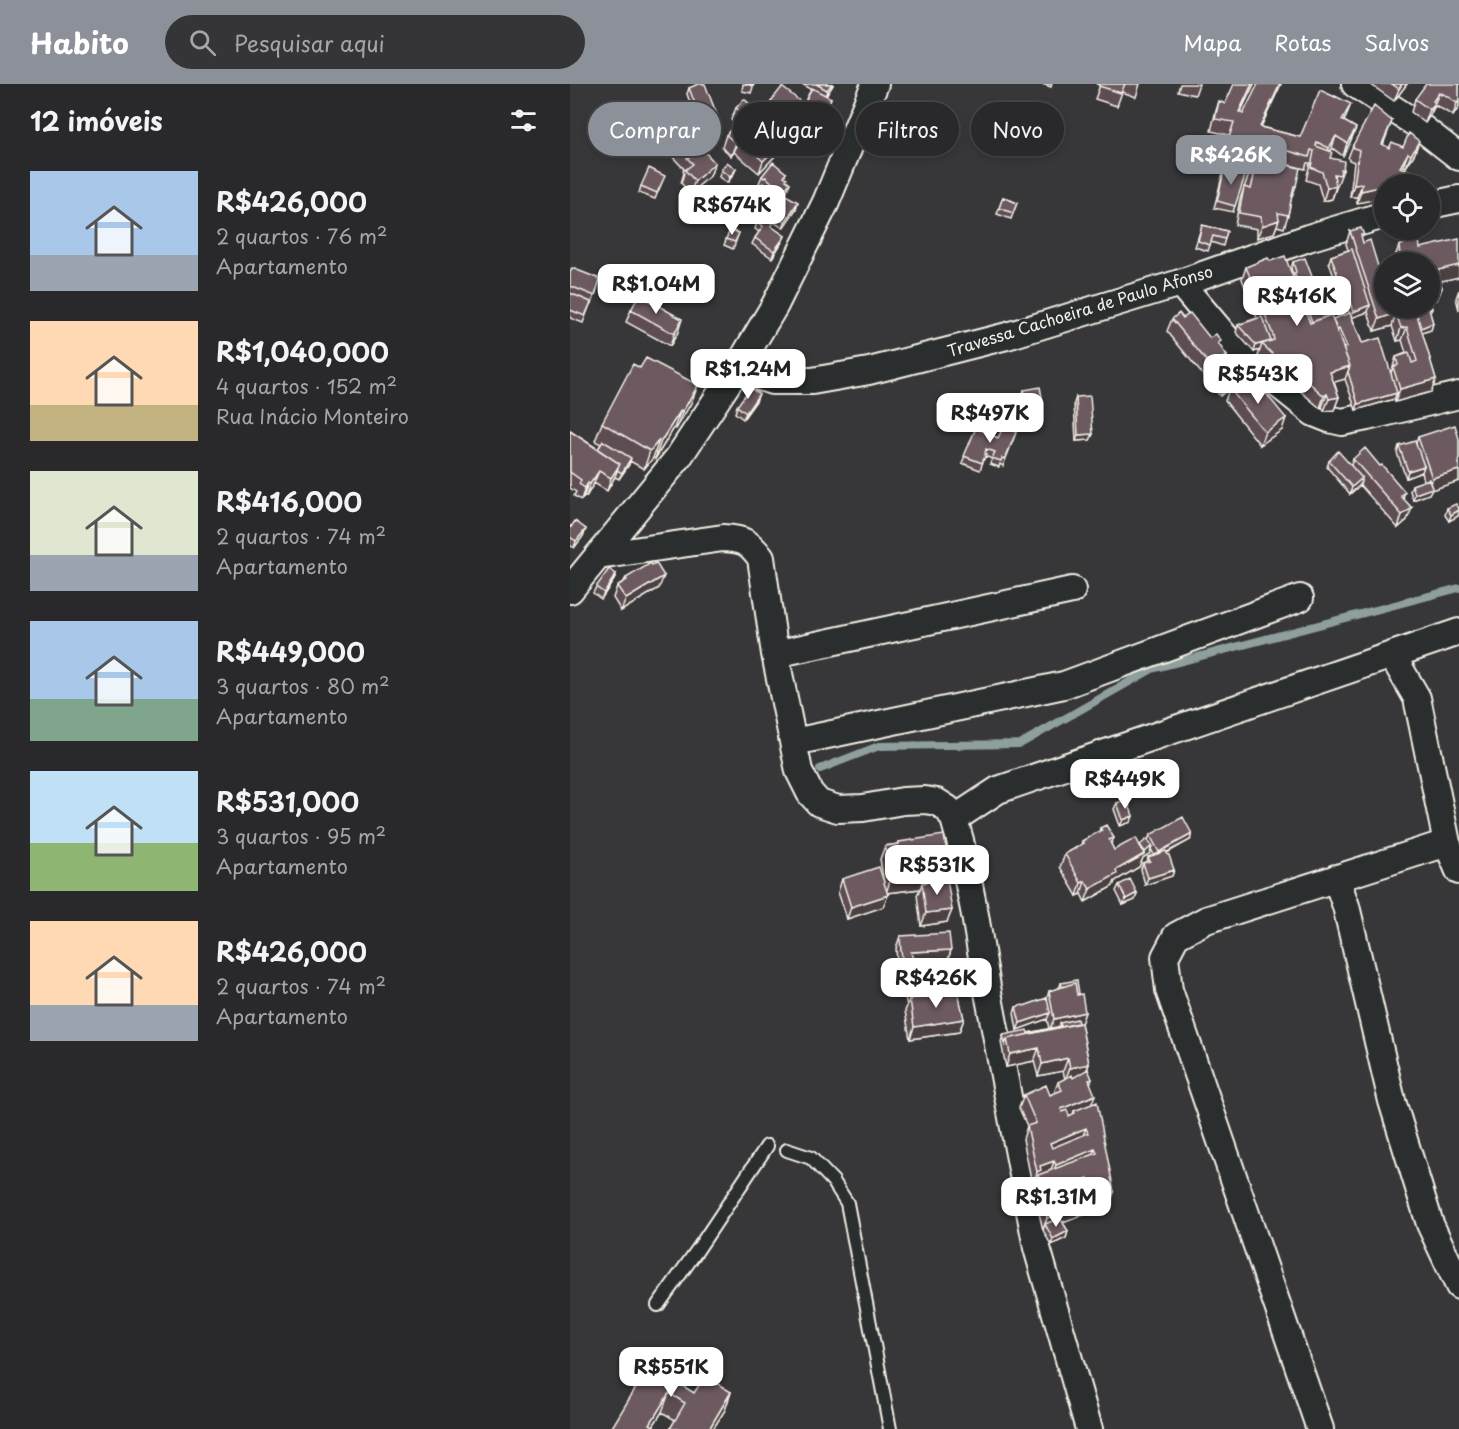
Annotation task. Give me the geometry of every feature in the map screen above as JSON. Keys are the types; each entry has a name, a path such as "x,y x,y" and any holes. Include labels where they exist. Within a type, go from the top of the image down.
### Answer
{"street":[{"path":"570,590 678,458 737,369 775,305 826,202 875,84"},
{"path":"1355,84 1418,125 1459,157"},
{"path":"1440,203 1459,199"},
{"name":"Travessa Cachoeira de Paulo Afonso","path":"737,369 772,381 812,381 869,371 1007,336 1180,283 1308,238 1374,218"},
{"path":"1180,283 1238,352 1314,413 1342,422 1459,395"},
{"path":"598,556 723,538 737,538 751,545 761,558 775,654 799,771 810,793 819,803 838,809 863,808 903,801 937,802 948,809 954,819 975,915 1037,1248 1089,1429"},
{"path":"775,654 1072,591"},
{"path":"794,742 1064,685 1300,598"},
{"path":"954,819 998,790 1459,632"},
{"path":"1392,655 1417,698 1447,843 1459,871"},
{"path":"1320,1429 1169,990 1165,957 1176,936 1206,920 1447,843"},
{"path":"1336,878 1346,906 1392,1101 1430,1224 1459,1286"}],"lane":[{"path":"658,1305 767,1146"},
{"path":"787,1150 811,1158 833,1181 847,1203 890,1429"}],"building":[{"path":"705,84 712,102 694,102 689,88"},
{"path":"816,84 832,84 827,90"},
{"path":"1100,84 1125,84 1121,93 1099,86"},
{"path":"1234,84 1252,84 1239,112 1243,114 1258,84 1280,84 1260,127 1300,137 1320,90 1351,104 1342,120 1356,128 1347,143 1336,136 1329,148 1317,142 1316,146 1332,152 1330,158 1344,161 1340,175 1334,174 1336,186 1327,188 1322,172 1311,167 1314,151 1311,150 1309,157 1255,141 1248,166 1231,161 1235,149 1226,147 1234,122 1215,119 1219,101 1225,104"},
{"path":"1392,84 1402,84 1399,89"},
{"path":"1426,84 1459,84 1459,101 1457,103 1439,93 1430,110 1415,99"},
{"path":"782,87 801,102 772,102"},
{"path":"812,88 831,98 829,102 811,102 806,99"},
{"path":"1374,106 1392,121 1382,144 1389,148 1392,142 1403,147 1409,133 1419,141 1411,155 1408,153 1400,167 1418,174 1374,174 1374,188 1361,191 1362,184 1354,185 1359,150 1353,145"},
{"path":"733,127 733,141 726,135"},
{"path":"709,156 715,163 695,181 685,170 693,164 687,158"},
{"path":"757,156 768,156 763,161"},
{"path":"1275,156 1283,158 1281,164 1300,168 1288,215 1278,213 1279,220 1262,226 1261,217 1239,213 1244,187 1251,189 1254,176 1248,174 1255,157 1274,162"},
{"path":"727,162 736,169 730,177 721,170"},
{"path":"773,162 786,173 784,176 790,183 786,188 782,185 779,189 762,176"},
{"path":"1225,167 1246,173 1235,206 1217,201"},
{"path":"649,168 665,176 657,193 641,186"},
{"path":"772,187 798,202 785,222 767,209 766,211 760,208"},
{"path":"1003,197 1017,203 1013,213 999,208"},
{"path":"761,216 785,236 774,251 755,238 763,226 757,222"},
{"path":"1202,225 1227,231 1225,239 1213,236 1210,245 1198,241"},
{"path":"1361,228 1364,235 1361,235 1363,243 1370,240 1374,253 1374,304 1350,231"},
{"path":"730,230 739,233 735,242 726,239"},
{"path":"1459,239 1459,265 1440,270 1440,252 1400,252 1399,246 1408,242 1408,240 1419,241 1420,248"},
{"path":"1352,249 1370,305 1353,312 1344,281 1340,283 1331,256"},
{"path":"1285,256 1310,323 1331,315 1350,366 1330,372 1339,397 1329,399 1327,394 1324,396 1304,378 1301,378 1293,363 1285,366 1262,344 1274,340 1273,335 1246,267 1268,258 1270,261"},
{"path":"1305,258 1327,316 1312,322 1294,273 1296,272 1293,262"},
{"path":"572,268 600,279 595,296 570,286"},
{"path":"570,293 591,302 585,316 570,310"},
{"path":"639,295 682,319 674,334 631,310"},
{"path":"1179,313 1183,318 1190,313 1210,338 1216,334 1221,341 1218,343 1227,356 1210,365 1172,319"},
{"path":"1350,313 1362,343 1380,338 1397,393 1358,404 1348,372 1350,366 1343,348 1347,347 1333,319"},
{"path":"1262,317 1271,341 1256,345 1238,325"},
{"path":"1398,318 1418,318 1436,379 1400,389 1393,367 1398,365 1396,357 1409,353 1412,363 1417,361 1407,327 1401,328"},
{"path":"1418,318 1432,318 1433,323 1421,328"},
{"path":"646,358 698,385 683,411 681,410 661,441 659,440 650,451 602,423 633,364 640,368"},
{"path":"1229,360 1242,370 1223,389 1208,371"},
{"path":"1243,378 1253,389 1259,385 1286,418 1265,432 1229,388"},
{"path":"1040,387 1043,402 1026,405 1024,390"},
{"path":"750,388 759,394 746,413 737,406"},
{"path":"1090,396 1093,434 1078,435 1076,397"},
{"path":"1004,425 1017,430 1005,459 1002,458 1001,461 992,458 995,452 986,449 982,463 964,456 976,428 998,438"},
{"path":"1455,425 1459,439 1459,470 1432,478 1418,437"},
{"path":"570,431 620,464 611,478 599,471 585,488 579,484 581,480 570,472"},
{"path":"603,441 631,458 622,473 617,470 620,464 598,449"},
{"path":"1415,441 1424,466 1408,471 1399,446"},
{"path":"1365,448 1405,492 1401,496 1412,508 1402,515 1353,459"},
{"path":"1338,451 1362,478 1352,487 1329,461"},
{"path":"1429,479 1432,488 1415,494 1412,485"},
{"path":"1456,504 1459,510 1451,515 1447,508"},
{"path":"575,521 586,529 576,541 570,537 570,526"},
{"path":"651,563 652,565 656,563 664,576 626,599 617,586"},
{"path":"609,569 616,574 604,593 596,587"},
{"path":"1127,799 1133,816 1123,820 1117,803"},
{"path":"1183,817 1192,834 1159,852 1150,835"},
{"path":"1106,825 1114,838 1109,840 1114,850 1136,838 1144,854 1116,870 1117,874 1090,889 1085,881 1081,883 1065,854 1084,843 1082,841 1102,830 1100,828"},
{"path":"944,835 947,854 926,857 929,875 890,881 885,846"},
{"path":"1147,839 1152,846 1145,852 1140,845"},
{"path":"1166,851 1174,870 1148,878 1143,863 1150,861 1148,857"},
{"path":"879,867 888,895 851,907 842,879"},
{"path":"947,879 952,910 926,913 922,883"},
{"path":"1130,879 1137,893 1126,899 1119,885"},
{"path":"949,933 951,950 911,952 913,960 920,959 920,964 955,959 959,987 911,994 910,984 907,985 900,936"},
{"path":"1077,980 1079,994 1077,995 1075,983 1062,987 1061,983"},
{"path":"1075,983 1077,995 1082,994 1085,1012 1054,1019 1049,991"},
{"path":"958,992 964,1019 914,1027 910,999"},
{"path":"1047,998 1050,1013 1020,1023 1016,1007"},
{"path":"1077,1019 1078,1023 1007,1039 1005,1045 1003,1035 1027,1030 1028,1033 1061,1026 1060,1023"},
{"path":"1081,1023 1089,1064 1070,1068 1068,1058 1042,1064 1039,1048 1010,1054 1007,1039"},
{"path":"1088,1069 1092,1079 1089,1080 1095,1095 1061,1109 1062,1112 1067,1110 1069,1116 1075,1113 1074,1111 1097,1102 1114,1192 1047,1218 1038,1175 1097,1153 1095,1149 1056,1165 1054,1161 1040,1166 1041,1170 1037,1172 1027,1126 1036,1123 1024,1095 1046,1085 1050,1095 1062,1090 1058,1082 1072,1075 1073,1078","holes":["1086,1128 1088,1133 1052,1148 1050,1143","1088,1178 1091,1185 1063,1195 1060,1188"]},
{"path":"1060,1218 1068,1231 1053,1239 1045,1224"},
{"path":"659,1349 685,1365 676,1382 694,1393 705,1376 731,1392 709,1429 670,1429 685,1403 669,1393 650,1424 658,1429 611,1429"}],"waterway":[{"path":"820,769 879,746 1020,744 1152,669 1459,588"}]}
